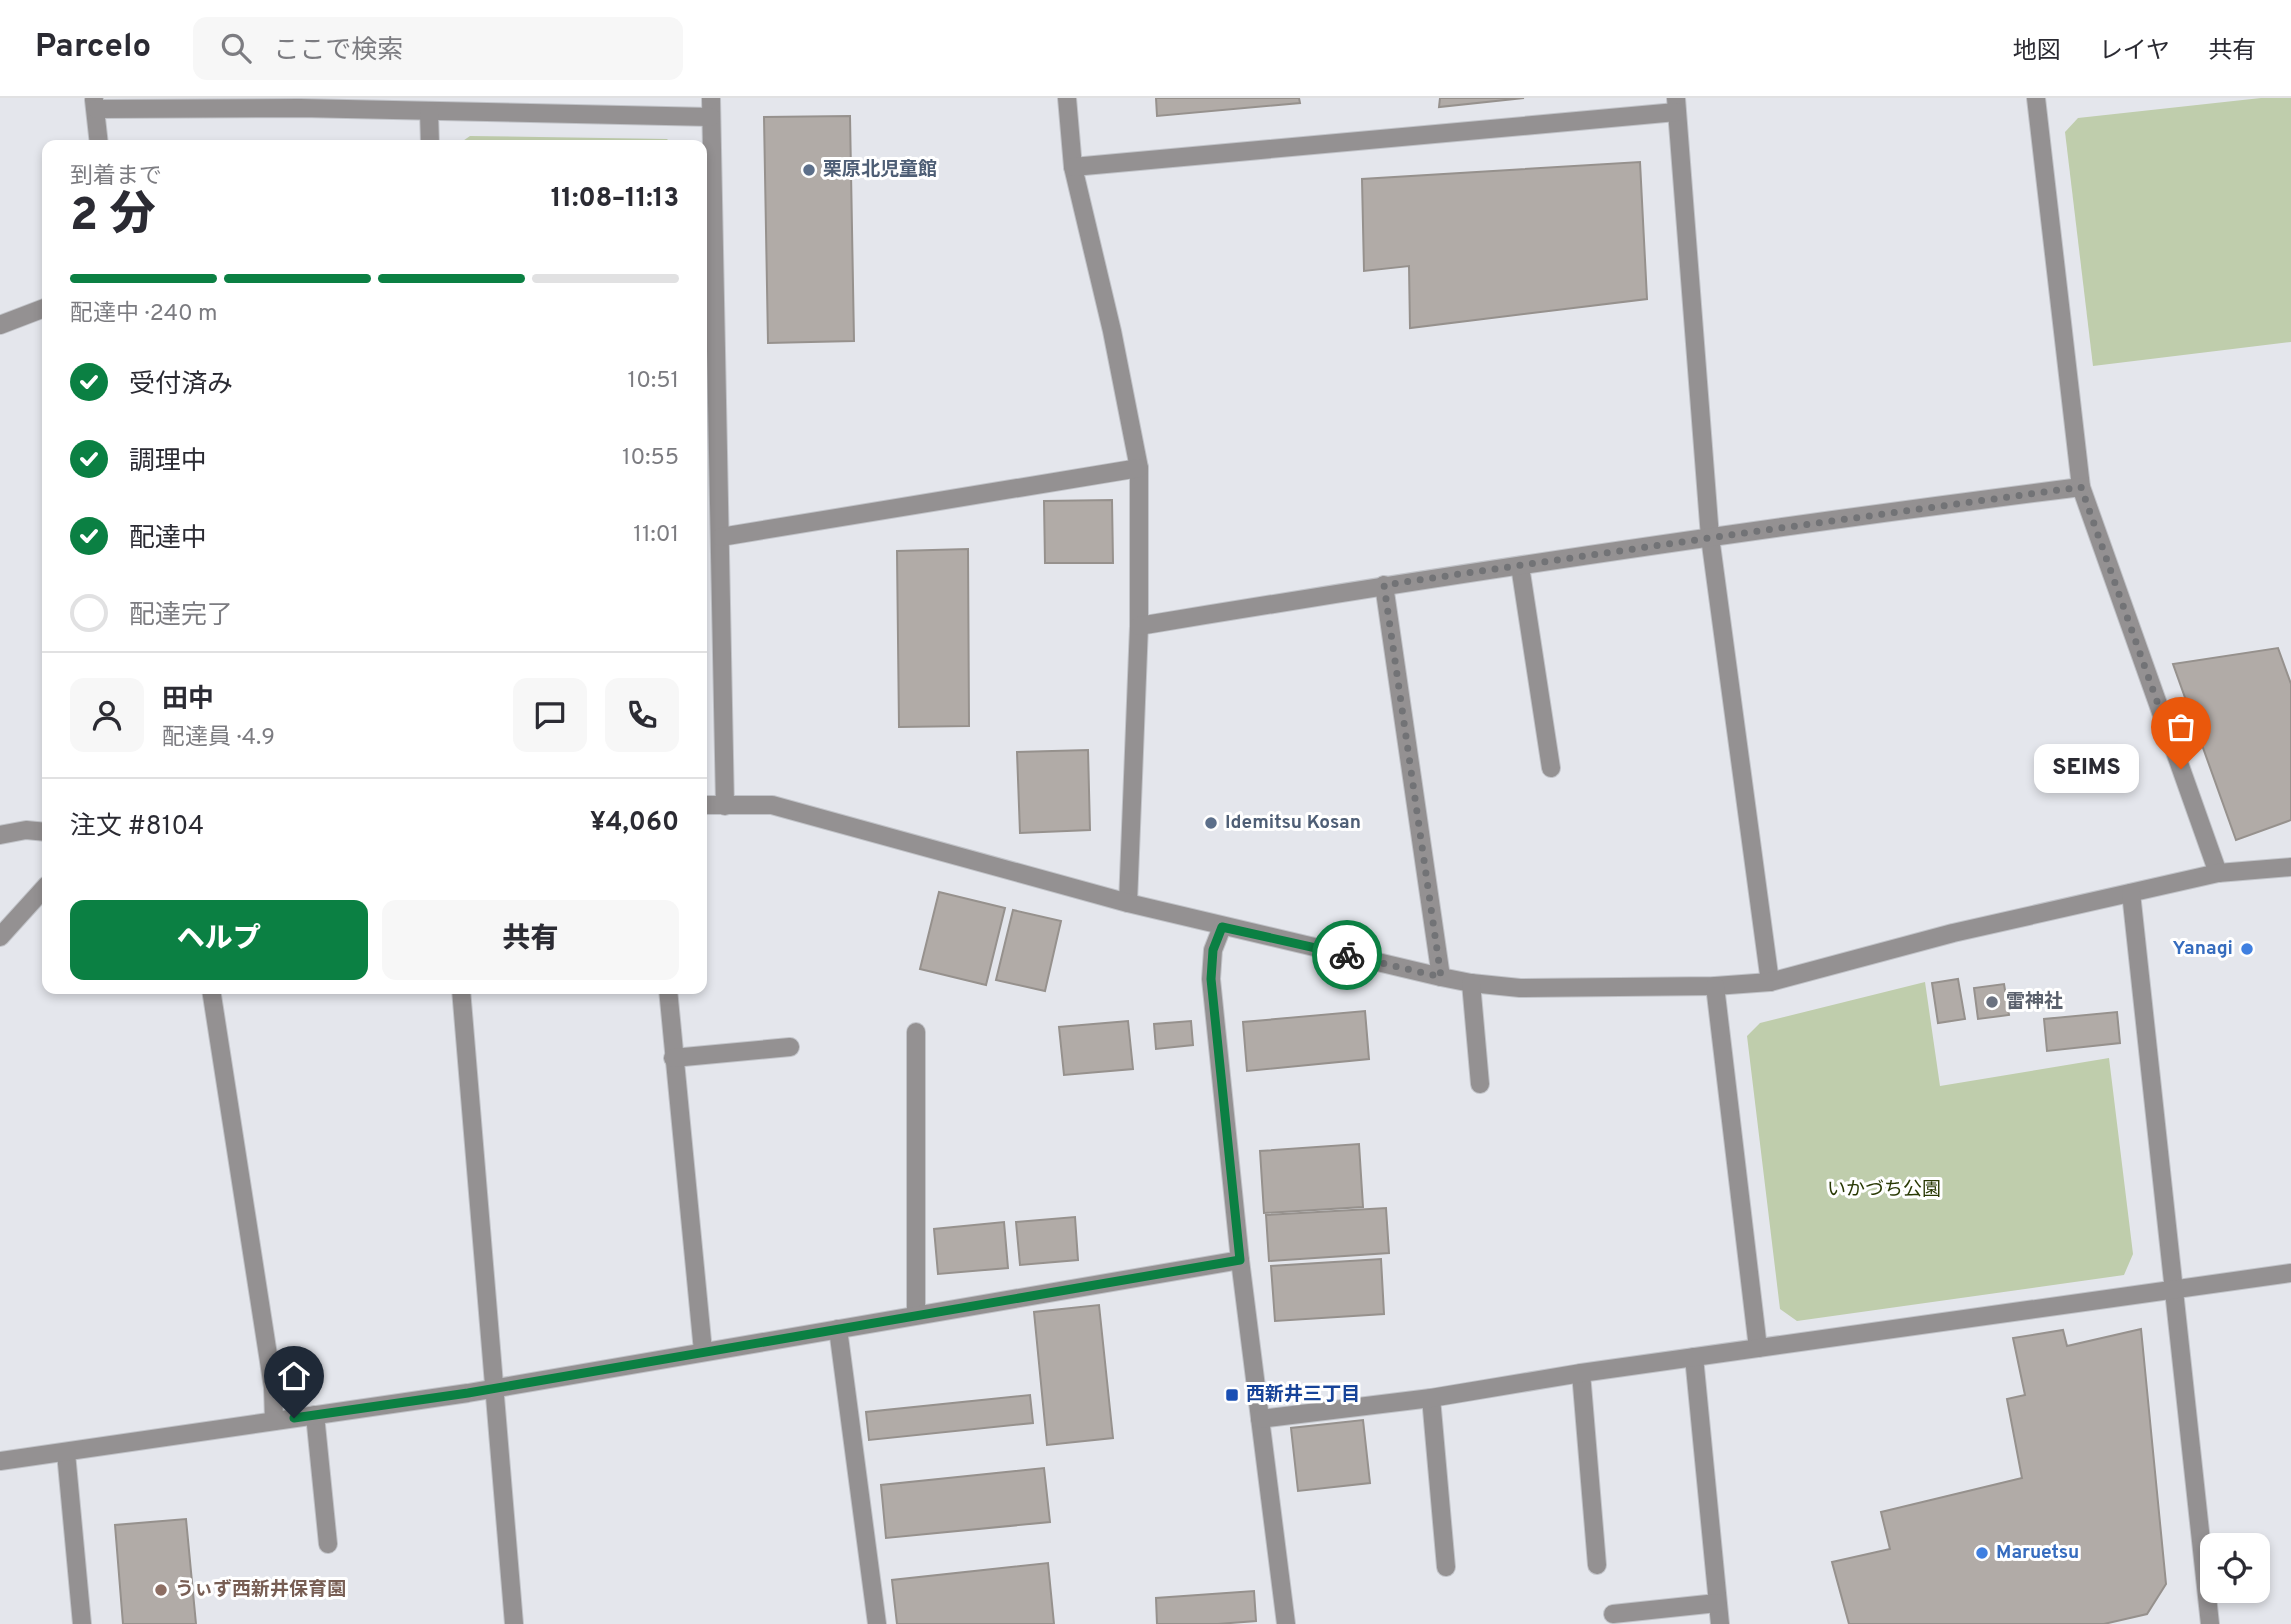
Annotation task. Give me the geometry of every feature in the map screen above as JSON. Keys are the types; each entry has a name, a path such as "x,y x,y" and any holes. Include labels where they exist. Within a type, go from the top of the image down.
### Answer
{"street":[{"path":"711,98 725,806"},
{"path":"1067,98 1073,167 1112,331 1139,468 1139,626 1128,903"},
{"path":"2036,98 2081,487 2218,873"},
{"path":"99,140 95,103 711,117"},
{"path":"1073,167 1676,105 1710,537 1770,982"},
{"path":"429,111 430,140"},
{"path":"0,325 42,309"},
{"path":"721,537 1139,468"},
{"path":"1139,626 1384,585 1710,537 2081,487"},
{"path":"1520,566 1551,768"},
{"path":"1384,585 1441,977"},
{"path":"707,805 772,805 1222,927 1441,977 1520,988 1715,986 1770,982 1953,933 2131,892 2218,873 2291,867"},
{"path":"0,835 42,832"},
{"path":"0,937 42,891"},
{"path":"2131,892 2210,1624"},
{"path":"1222,927 1213,950 1211,979 1240,1260 1286,1624"},
{"path":"1471,983 1480,1084"},
{"path":"1715,986 1758,1348"},
{"path":"212,994 273,1387 274,1421"},
{"path":"461,994 514,1624"},
{"path":"668,994 703,1351"},
{"path":"916,1032 916,1315"},
{"path":"673,1058 790,1047"},
{"path":"0,1461 494,1388 1240,1260"},
{"path":"1260,1419 1431,1398 1581,1373 2291,1273"},
{"path":"838,1329 877,1624"},
{"path":"1694,1357 1720,1624"},
{"path":"1581,1373 1597,1565"},
{"path":"1431,1398 1446,1567"},
{"path":"315,1415 328,1544"},
{"path":"66,1453 82,1624"},
{"path":"1613,1614 1717,1603"}],"green space":[{"path":"2261,98 2291,98 2291,342 2093,366 2065,132 2078,118"},
{"path":"470,136 668,140 464,140"},
{"name":"いかづち公園","path":"1925,982 1940,1086 2109,1058 2133,1254 2124,1275 1797,1321 1780,1309 1747,1036 1760,1023"}],"building":[{"path":"1156,98 1299,98 1300,103 1157,116"},
{"path":"1440,98 1524,98 1439,107"},
{"path":"850,116 854,341 768,343 764,117"},
{"path":"1640,162 1647,299 1410,328 1409,266 1364,271 1362,179"},
{"path":"1112,500 1113,563 1045,563 1044,501"},
{"path":"968,549 969,726 899,727 897,551"},
{"path":"2278,648 2291,684 2291,820 2236,840 2173,664"},
{"path":"1088,750 1090,830 1020,833 1017,752"},
{"path":"939,892 1005,908 986,985 920,969"},
{"path":"1013,910 1061,921 1045,991 996,980"},
{"path":"1958,979 1965,1019 1938,1023 1932,983"},
{"path":"2004,984 2009,1015 1978,1019 1974,988"},
{"path":"1365,1011 1369,1059 1247,1071 1243,1022"},
{"path":"2117,1012 2120,1043 2047,1051 2044,1019"},
{"path":"1128,1021 1133,1069 1064,1075 1059,1027"},
{"path":"1191,1021 1193,1045 1156,1049 1154,1024"},
{"path":"1359,1144 1363,1207 1264,1213 1260,1151"},
{"path":"1386,1208 1389,1253 1269,1261 1266,1215"},
{"path":"1075,1217 1078,1260 1020,1265 1016,1222"},
{"path":"1004,1222 1008,1268 938,1274 934,1229"},
{"path":"1381,1259 1384,1314 1275,1321 1271,1266"},
{"path":"1099,1305 1113,1438 1047,1445 1034,1312"},
{"path":"2141,1329 2166,1584 2147,1614 2104,1624 1849,1624 1832,1562 1890,1549 1881,1512 2022,1478 2007,1399 2025,1395 2013,1338 2063,1330 2067,1346"},
{"path":"1030,1395 1033,1423 869,1440 866,1412"},
{"path":"1363,1420 1370,1483 1298,1491 1291,1428"},
{"path":"1044,1468 1050,1522 886,1538 881,1485"},
{"path":"186,1519 196,1624 123,1624 115,1525"},
{"path":"1048,1563 1054,1624 897,1624 892,1580"},
{"path":"1254,1591 1256,1621 1157,1624 1156,1598"}],"way so far":[{"path":"1347,955 1441,977 1384,585 2081,487 2181,769"}],"place":[{"name":"栗原北児童館","path":"809,170"},
{"name":"SEIMS","path":"2181,769"},
{"name":"Idemitsu Kosan","path":"1211,823"},
{"name":"Yanagi","path":"2247,949"},
{"name":"雷神社","path":"1992,1002"},
{"name":"西新井三丁目","path":"1232,1395"},
{"name":"Maruetsu","path":"1982,1553"},
{"name":"うぃず西新井保育園","path":"161,1590"}],"route":[{"path":"294,1418 468,1393 1240,1260 1211,979 1213,950 1222,927 1347,955"}]}
